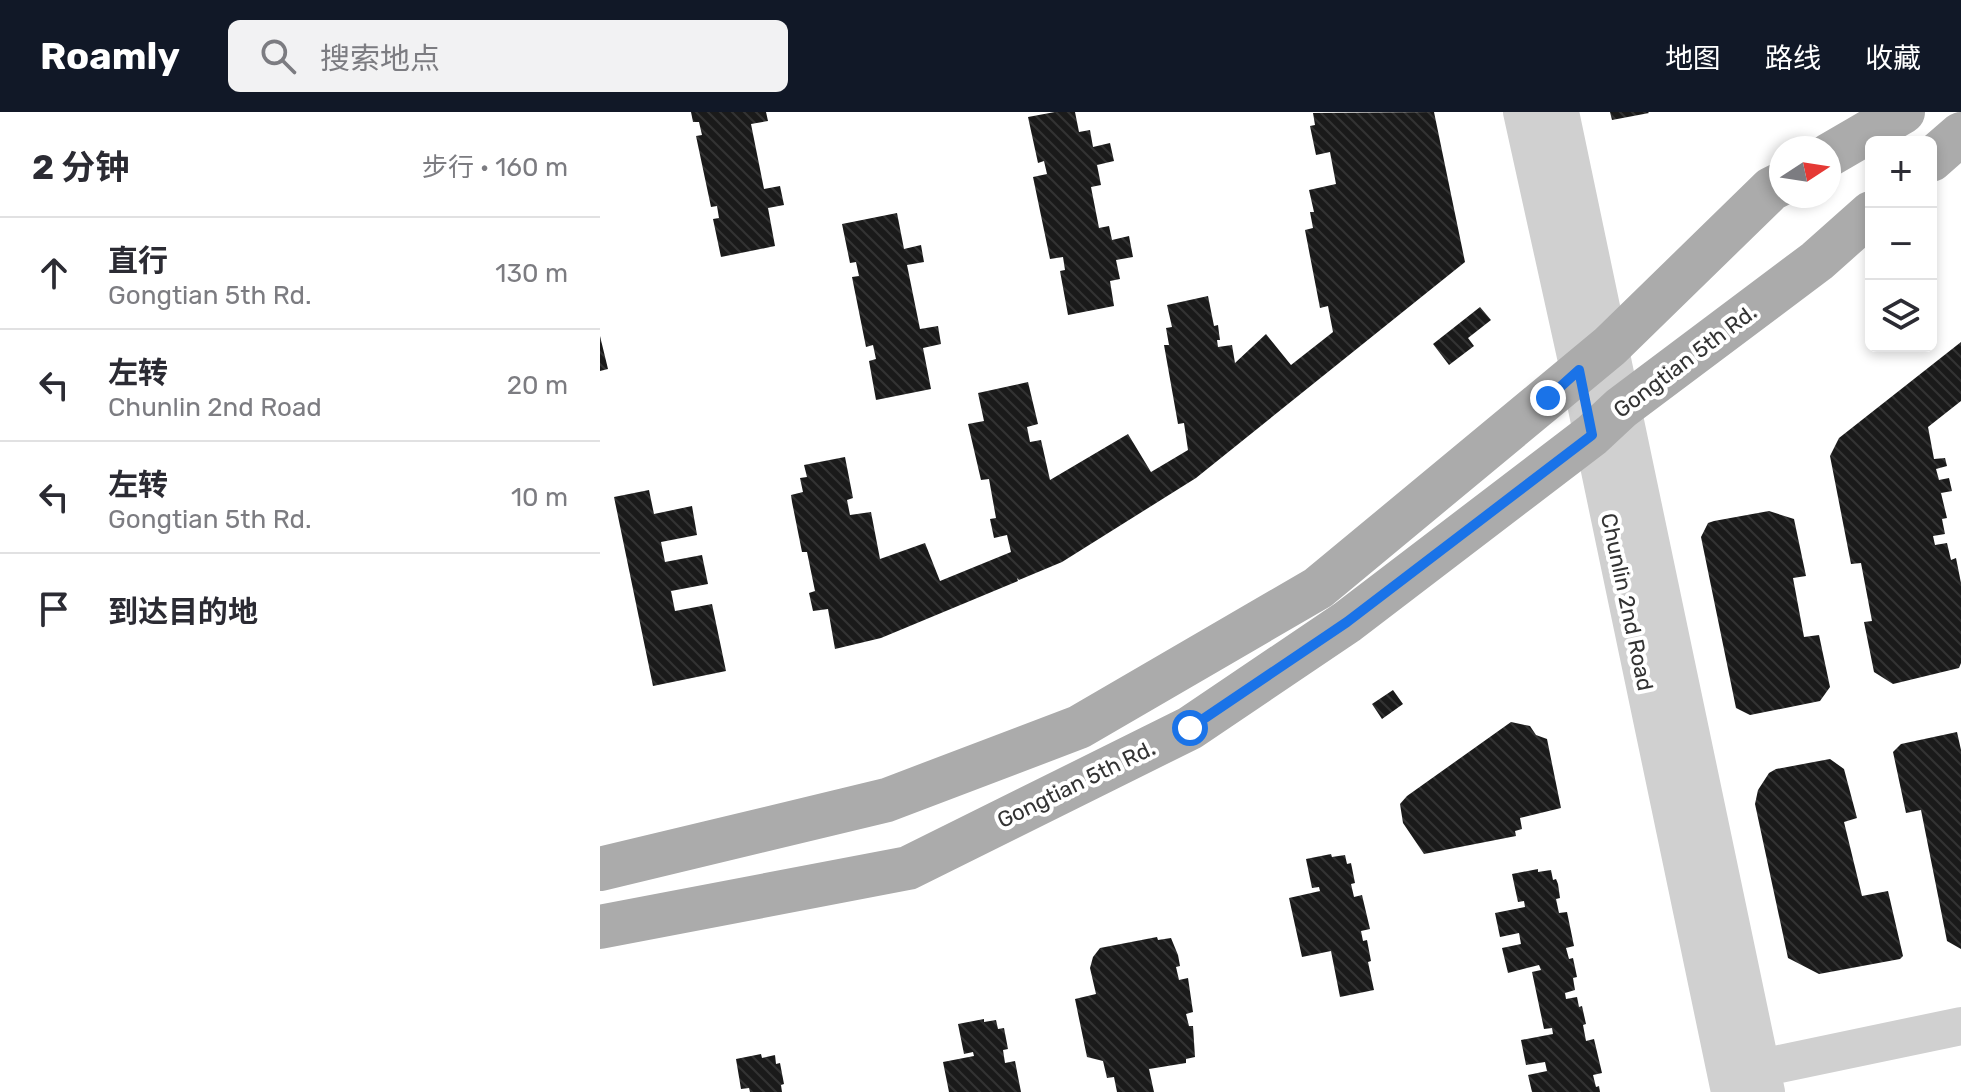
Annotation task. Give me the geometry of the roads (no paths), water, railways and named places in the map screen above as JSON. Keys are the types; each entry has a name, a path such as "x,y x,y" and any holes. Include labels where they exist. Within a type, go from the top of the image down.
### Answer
{"main road":[{"path":"1829,136 1854,112"},
{"path":"1841,148 1903,112"},
{"path":"1937,155 1961,134"},
{"path":"1937,186 1961,171"},
{"path":"600,869 887,800 1079,727 1318,588 1595,358 1769,193"},
{"name":"Gongtian 5th Rd.","path":"600,927 908,868 1190,728 1347,622 1817,261 1865,218"},
{"path":"1817,261 1865,231"}],"street":[{"name":"Chunlin 2nd Road","path":"1522,112 1595,358"},
{"name":"Chunlin 2nd Road","path":"1560,112 1606,422 1746,1082"},
{"path":"1746,1082 1961,1026"}]}
